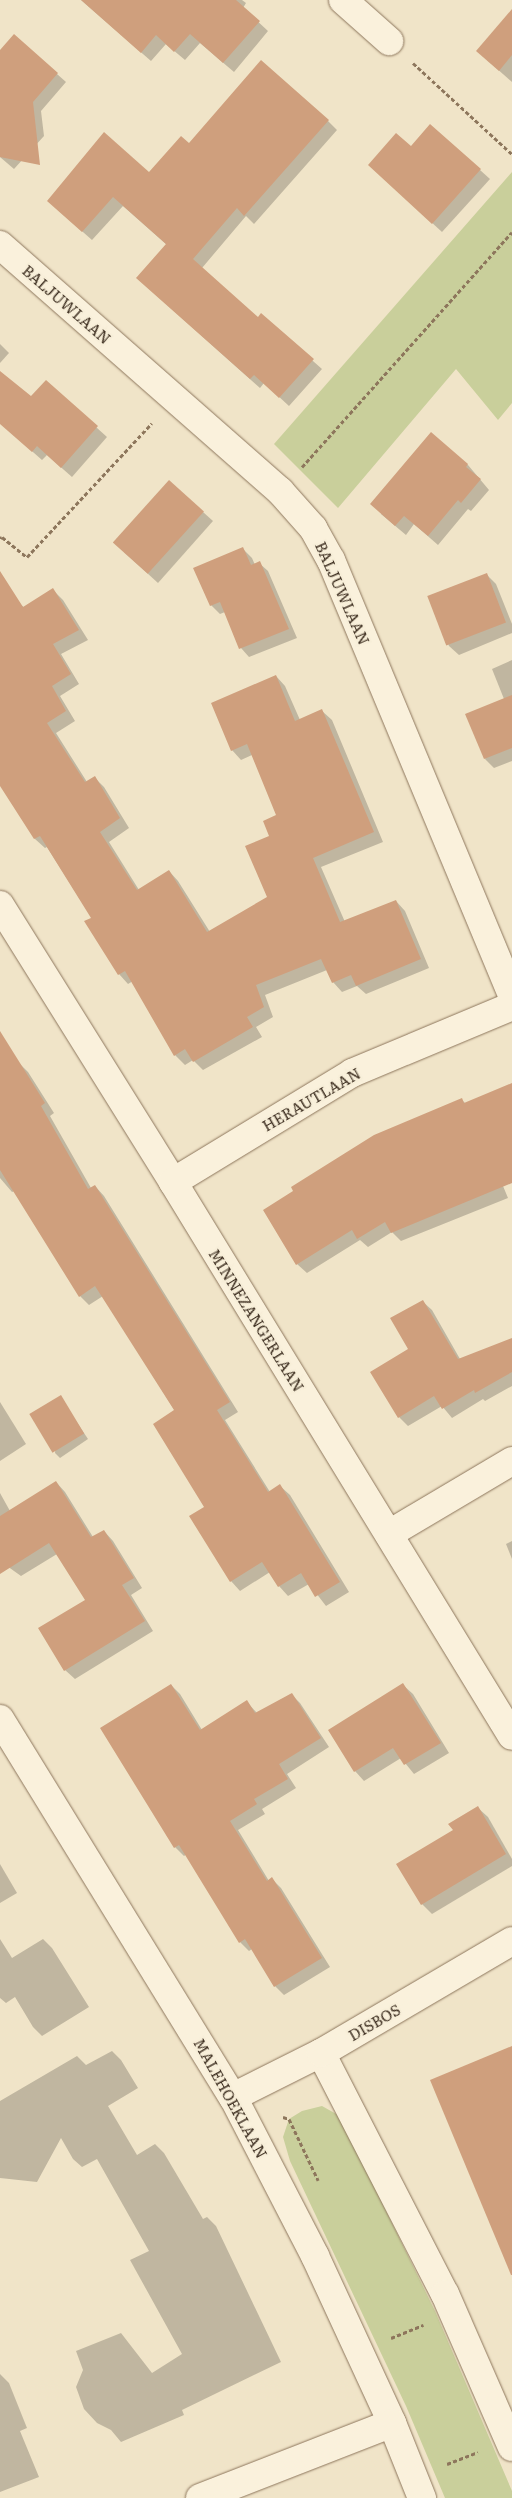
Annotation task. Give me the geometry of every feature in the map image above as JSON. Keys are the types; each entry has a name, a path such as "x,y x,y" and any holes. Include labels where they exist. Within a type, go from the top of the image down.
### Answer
{"street":[{"path":"342,0 389,41"},
{"name":"BALJUWLAAN","path":"0,245 280,492 313,528 331,560 512,994"},
{"name":"MINNEZANGERLAAN","path":"0,905 173,1182 512,1736"},
{"name":"HERAUTLAAN","path":"173,1182 352,1073 512,1006"},
{"path":"389,1534 512,1461"},
{"name":"MALEHOEKLAAN","path":"0,1719 233,2097 315,2256 392,2423 418,2488"},
{"name":"DISBOS","path":"233,2097 321,2053 512,1941"},
{"path":"321,2053 453,2312 510,2444"},
{"path":"200,2498 392,2423"}],"path":[{"path":"389,41 512,154"},
{"path":"280,492 512,232"},
{"path":"0,538 2,537 26,558 174,399"},
{"path":"359,2352 453,2312"},
{"path":"418,2488 510,2444"}],"green space":[{"path":"512,172 512,403 498,420 456,369 338,508 274,444"},
{"path":"322,2106 338,2115 346,2129 435,2311 512,2491 512,2498 445,2498 406,2406 290,2161 283,2137 289,2119 302,2111"}],"building":[{"path":"81,0 236,0 260,21 223,63 190,34 174,52 156,35 141,53"},
{"path":"512,9 512,55 499,71 476,51"},
{"path":"14,34 58,73 33,102 40,165 0,157 0,50"},
{"path":"261,60 329,120 244,216 237,208 193,259 258,317 261,313 314,359 279,398 254,375 250,379 136,278 166,244 113,197 82,232 47,201 104,132 149,172 181,136 189,143"},
{"path":"430,124 481,169 432,224 368,165 396,133 411,146"},
{"path":"0,371 31,396 46,380 98,426 61,468 37,446 32,452 0,424"},
{"path":"431,432 468,464 466,467 481,479 461,503 458,500 428,536 404,516 395,526 370,504"},
{"path":"169,480 204,511 148,574 113,542"},
{"path":"243,547 251,565 260,561 289,629 239,649 220,602 210,606 193,568"},
{"path":"0,571 23,607 53,588 79,630 53,644 71,674 52,686 66,711 47,723 85,782 95,776 120,818 100,832 137,890 169,870 207,932 267,897 245,846 269,836 263,821 276,815 247,744 231,751 211,703 276,675 295,721 322,709 374,832 313,858 340,922 396,900 421,959 356,986 351,975 332,983 321,959 256,985 264,1007 247,1017 253,1027 193,1062 185,1049 174,1056 125,971 118,975 84,921 91,918 40,836 34,839 0,786"},
{"path":"487,573 506,622 446,645 427,596"},
{"path":"512,695 512,748 484,759 465,714"},
{"path":"0,1031 45,1103 41,1106 88,1189 95,1185 230,1402 217,1410 268,1492 280,1484 340,1582 315,1597 301,1573 278,1587 262,1562 230,1582 189,1516 204,1507 153,1424 174,1410 95,1286 79,1297 0,1170"},
{"path":"512,1083 512,1183 391,1233 385,1222 357,1239 352,1230 296,1265 263,1210 293,1191 291,1187 374,1135 462,1098 464,1103"},
{"path":"423,1300 458,1359 512,1338 512,1372 475,1393 474,1390 442,1409 434,1396 398,1418 370,1372 408,1349 390,1318"},
{"path":"61,1395 84,1434 52,1453 29,1414"},
{"path":"56,1481 91,1537 104,1530 134,1578 122,1585 145,1621 64,1671 38,1628 85,1600 49,1543 0,1574 0,1516"},
{"path":"403,1683 441,1743 404,1765 393,1748 354,1772 328,1730"},
{"path":"171,1684 200,1730 247,1700 255,1713 292,1693 321,1738 279,1764 288,1779 254,1799 257,1804 230,1821 267,1881 272,1877 322,1958 274,1987 245,1939 239,1943 179,1845 174,1848 100,1728"},
{"path":"478,1806 506,1854 421,1905 396,1864 453,1830 448,1824"},
{"path":"512,2046 512,2275 511,2275 430,2080"}]}
